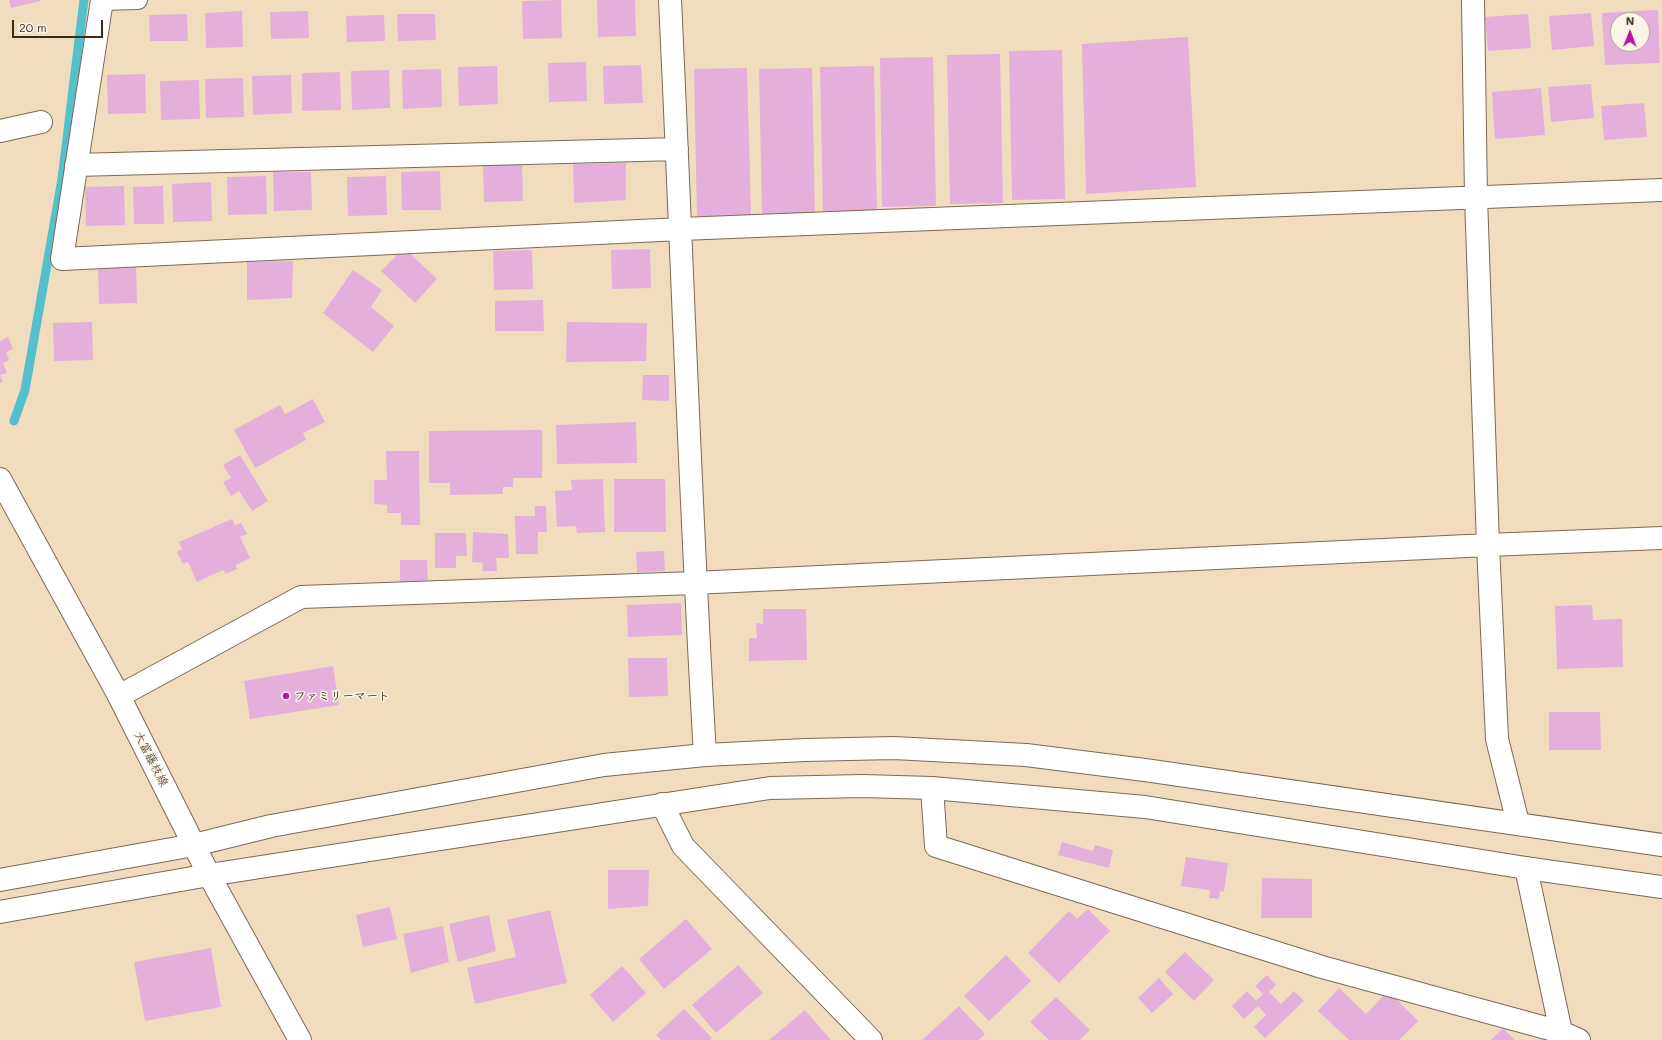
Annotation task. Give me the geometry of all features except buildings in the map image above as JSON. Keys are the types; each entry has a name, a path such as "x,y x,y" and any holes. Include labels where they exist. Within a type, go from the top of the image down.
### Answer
{"street":[{"path":"670,0 681,229 694,583 705,755"},
{"path":"1473,0 1476,197 1488,544 1497,739 1518,824"},
{"path":"102,1 62,259 681,229 1662,190"},
{"path":"0,131 41,122"},
{"path":"76,165 677,149"},
{"name":"大富藤枝線","path":"0,479 119,696 209,875 300,1040"},
{"path":"119,696 301,597 694,583 1488,544 1662,538"},
{"path":"0,880 194,845 271,826 604,765 705,755 805,750 894,748 1026,755 1145,770 1662,845"},
{"path":"0,912 209,875 770,788 862,786 932,788 1145,807 1526,868 1662,887"},
{"path":"932,788 936,846 1322,967 1570,1036"},
{"path":"662,804 683,846 871,1040"},
{"path":"1526,868 1570,1036"}],"lane":[{"path":"102,1 138,0"}],"waterway":[{"path":"14,421 25,390 62,179 84,0"}],"place":[{"name":"ファミリーマート","path":"286,696"}]}
